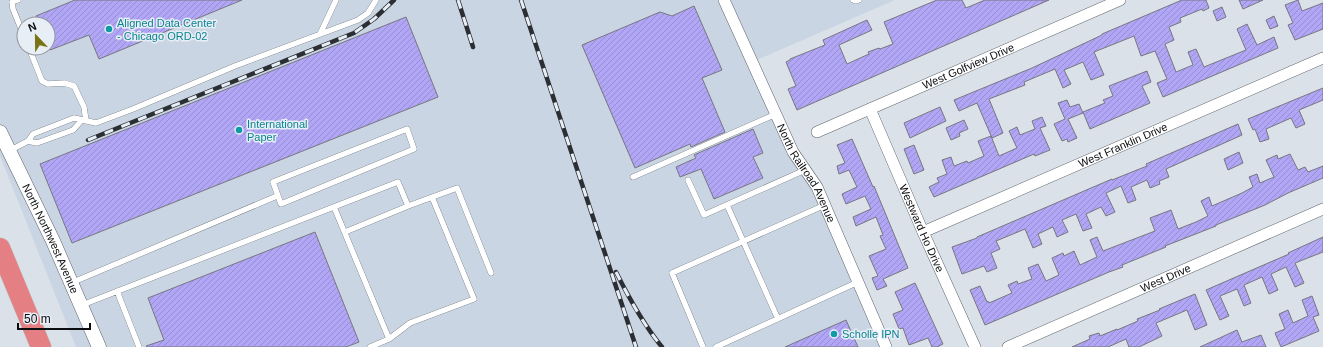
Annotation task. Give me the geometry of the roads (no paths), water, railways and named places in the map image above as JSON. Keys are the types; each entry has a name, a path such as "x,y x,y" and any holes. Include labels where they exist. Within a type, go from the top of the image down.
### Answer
{"highway":[{"path":"0,248 41,347"}],"street":[{"name":"North Railroad Avenue","path":"724,0 794,152 817,187 886,347"},
{"name":"West Golfview Drive","path":"817,132 1120,0"},
{"name":"West Franklin Drive","path":"923,232 1323,58"},
{"name":"Westward Ho Drive","path":"870,109 975,347"},
{"name":"North Northwest Avenue","path":"0,132 52,241 99,347"},
{"name":"West Drive","path":"1008,347 1323,209"}],"lane":[{"path":"16,16 12,2 18,0"},
{"path":"320,34 336,0"},
{"path":"9,151 28,141 33,134 74,118 96,123 235,66 358,20 368,13 376,0"},
{"path":"853,0 859,0"},
{"path":"32,56 42,81 48,84 64,83 74,86 84,107 84,121"},
{"path":"633,177 776,114"},
{"path":"28,141 37,143 73,130 84,121"},
{"path":"49,128 53,137"},
{"path":"407,129 414,149 281,204 277,196 273,182 407,129"},
{"path":"688,180 704,215 805,170"},
{"path":"81,306 398,182 408,206"},
{"path":"344,232 457,188 491,273"},
{"path":"71,283 277,196"},
{"path":"370,347 389,339 410,323 474,299 432,197"},
{"path":"728,205 778,319"},
{"path":"703,347 672,273 825,205"},
{"path":"334,207 389,339"},
{"path":"716,347 858,282"},
{"path":"117,291 139,347"}],"railway":[{"path":"88,140 354,33 374,19 394,0"},
{"path":"458,0 473,47"},
{"path":"521,0 636,347"},
{"path":"616,272 637,311 662,347"}],"place":[{"name":"Aligned Data Center - Chicago ORD-02","path":"109,29"},
{"name":"International Paper","path":"239,130"},
{"name":"Scholle IPN","path":"834,334"}]}
